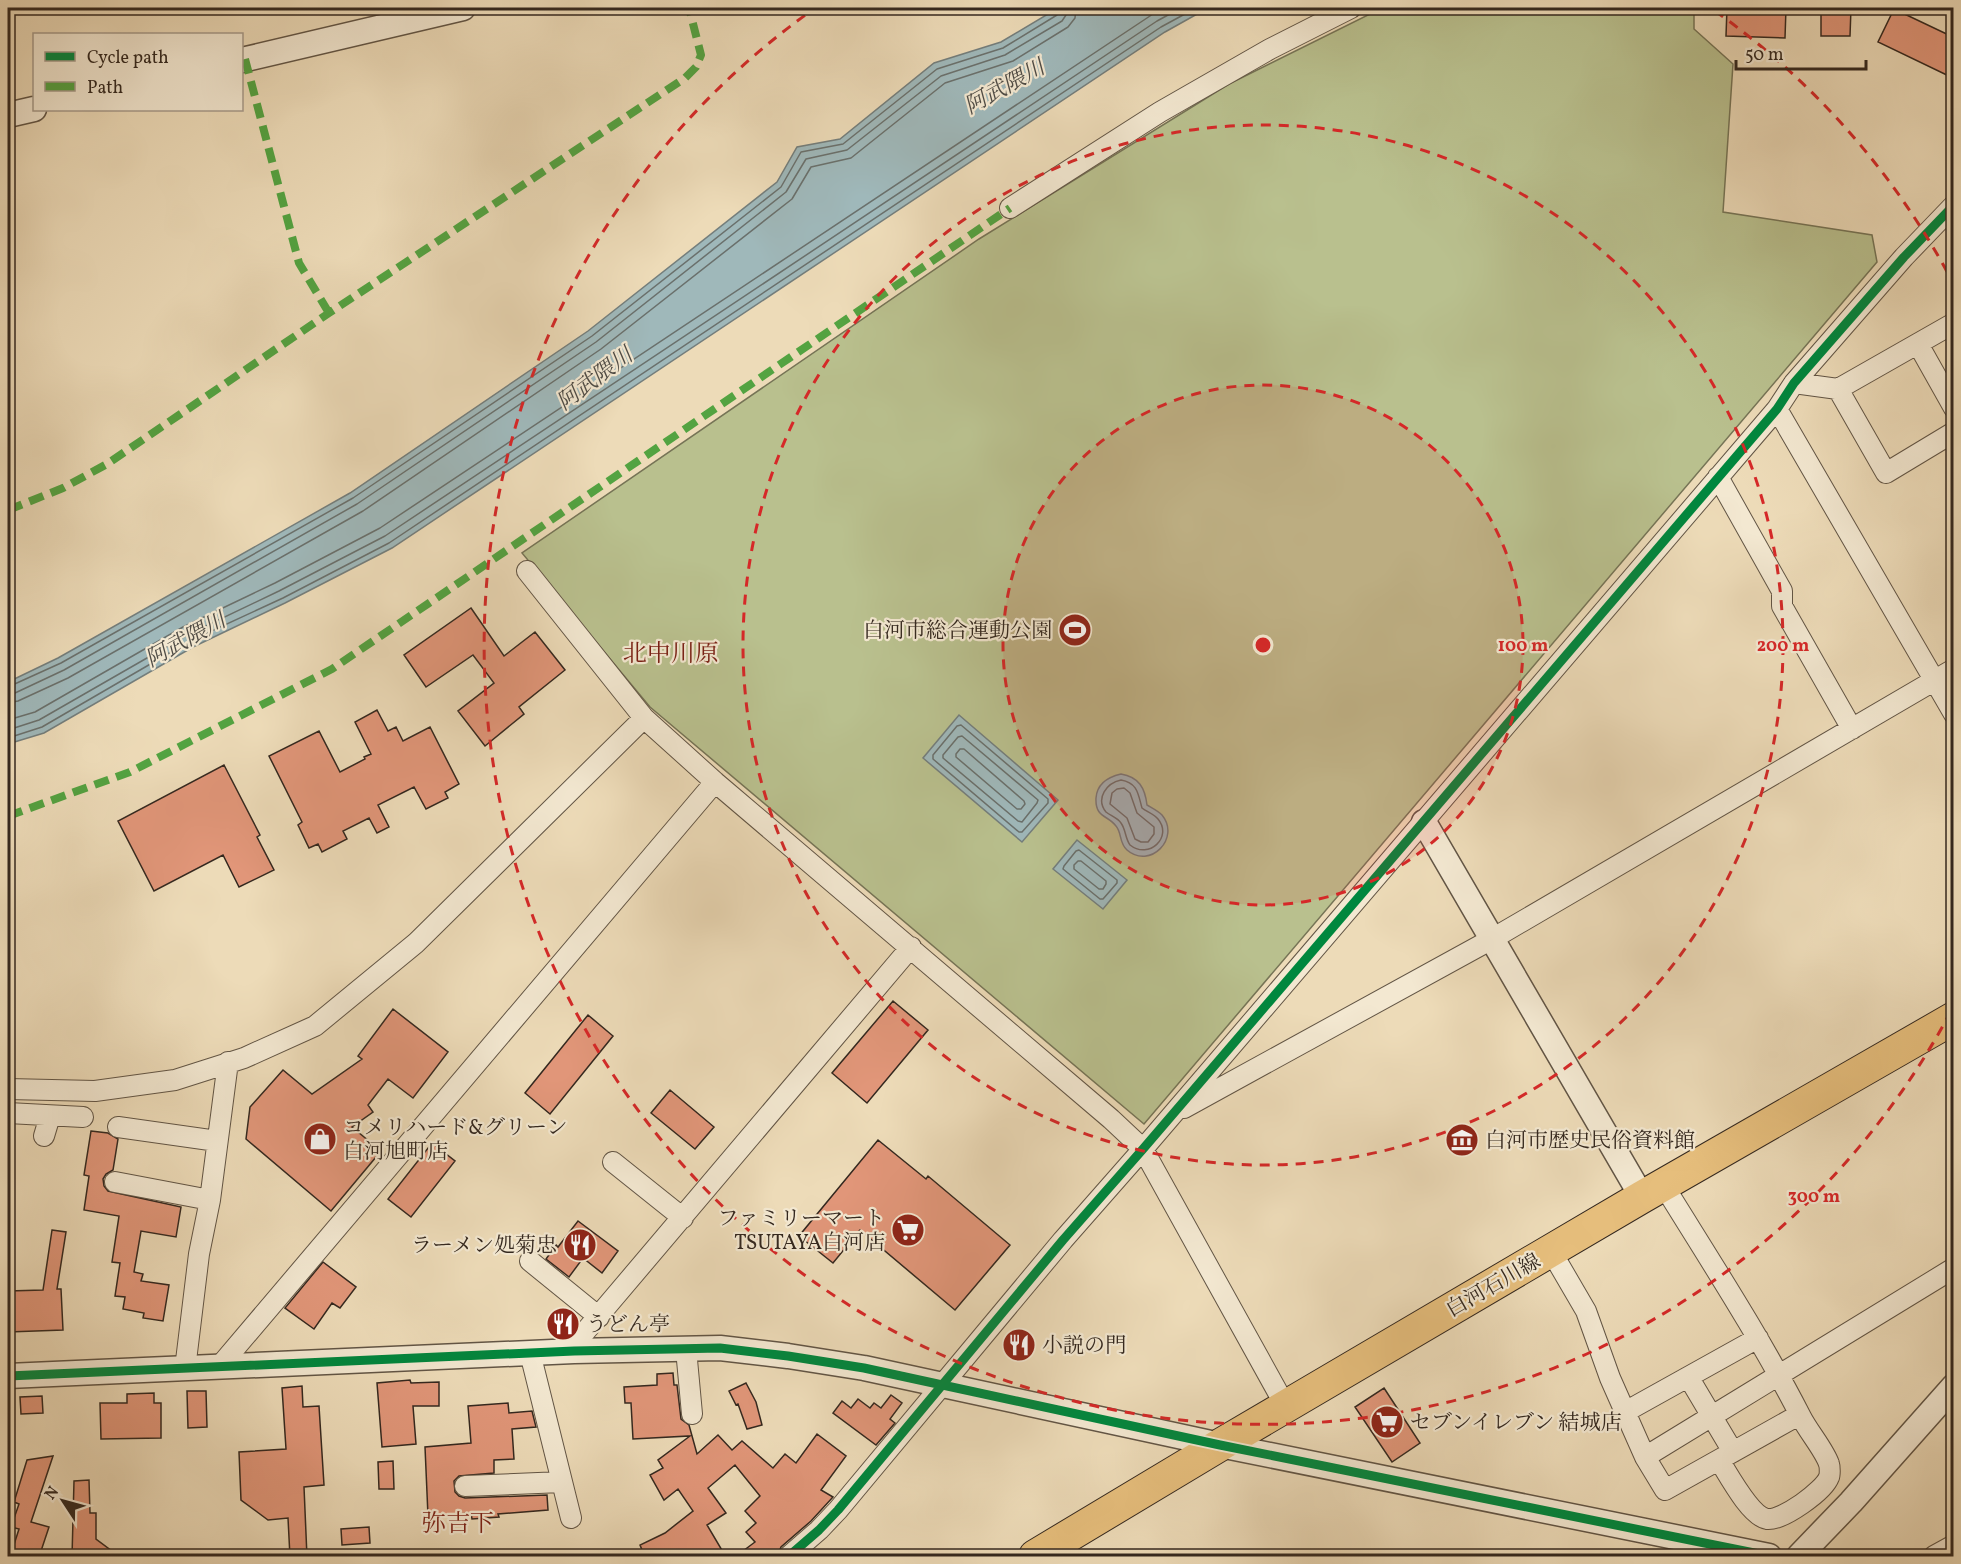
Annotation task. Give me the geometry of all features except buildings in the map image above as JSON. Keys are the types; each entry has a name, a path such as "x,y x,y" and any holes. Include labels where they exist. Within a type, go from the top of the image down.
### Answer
{"main road":[{"name":"白河石川線","path":"1035,1557 1220,1445 1953,1018"}],"street":[{"path":"243,60 463,8"},
{"path":"1010,208 1160,112 1270,49 1351,8"},
{"path":"8,115 33,109"},
{"path":"789,1557 825,1523 1063,1240 1777,409 1794,383 1904,257 1953,205"},
{"path":"1794,383 1838,390 1953,323"},
{"path":"1918,344 1953,408"},
{"path":"1838,390 1886,473 1953,432"},
{"path":"1777,409 1953,714"},
{"path":"1718,477 1782,591 1782,606 1852,729"},
{"path":"527,571 644,718 716,782 912,947 1143,1149 1286,1407"},
{"path":"1174,1113 1492,939 1953,669"},
{"path":"8,1089 94,1090 175,1080 244,1058 315,1026 416,943 644,718"},
{"path":"219,1367 716,782"},
{"path":"1424,822 1492,939 1653,1191 1758,1338 1781,1376 1798,1411 1829,1464 1830,1477 1821,1489 1782,1517 1766,1519 1757,1513 1745,1500 1712,1415 1689,1378"},
{"path":"574,1351 599,1317 912,947"},
{"path":"185,1369 199,1254 210,1200 228,1062"},
{"path":"8,1113 83,1117"},
{"path":"44,1136 50,1116"},
{"path":"118,1127 217,1141"},
{"path":"613,1162 683,1218"},
{"path":"115,1182 210,1200"},
{"path":"1551,1251 1586,1311 1625,1412 1645,1457 1665,1490 1797,1416 1798,1411"},
{"path":"530,1261 599,1317"},
{"path":"1645,1457 1712,1415 1781,1376 1953,1268"},
{"path":"1625,1412 1758,1338"},
{"path":"8,1377 574,1351 720,1348 864,1368 1220,1445 1769,1557"},
{"path":"686,1349 692,1414"},
{"path":"530,1353 571,1518"},
{"path":"1799,1557 1953,1386"},
{"path":"465,1486 562,1482"},
{"path":"1934,1557 1953,1545"}],"green space":[{"name":"白河市総合運動公園","path":"1382,8 1694,8 1694,29 1733,64 1723,212 1872,235 1877,262 1144,1124 650,707 522,553 979,239 1229,84"}],"water":[{"name":"阿武隈川","path":"1058,8 1208,8 1165,32 392,548 193,647 44,733 8,744 8,682 58,658 350,493 588,331 777,182 797,147 840,139 934,63 1001,42"},
{"path":"959,715 1058,800 1022,842 923,758"},
{"path":"1121,774 1127,775 1140,784 1145,793 1147,805 1162,815 1167,824 1168,833 1165,841 1153,854 1136,855 1127,850 1116,826 1100,813 1096,804 1098,789 1101,785 1108,779"},
{"path":"1077,840 1127,880 1103,909 1053,869"}],"marked path":[{"path":"8,510 63,488 107,464 329,313 685,78 696,67 701,55 689,8"},
{"path":"245,59 299,263 329,313"},
{"path":"8,816 130,772 332,669 1010,208"}],"cycle path":[{"path":"789,1556 838,1510 1063,1240 1777,409 1794,383 1904,257 1954,205"},
{"path":"8,1376 574,1351 720,1348 864,1368 1220,1445 1769,1556"}],"place":[{"name":"白河市総合運動公園","path":"1075,630"},
{"name":"コメリハード&グリーン 白河旭町店","path":"320,1139"},
{"name":"白河市歴史民俗資料館","path":"1462,1140"},
{"name":"ファミリーマート TSUTAYA白河店","path":"908,1230"},
{"name":"ラーメン処菊忠","path":"580,1245"},
{"name":"うどん亭","path":"563,1324"},
{"name":"小説の門","path":"1019,1345"},
{"name":"セブンイレブン 結城店","path":"1387,1422"}],"district":[{"name":"北中川原","path":"671,653"},
{"name":"弥吉下","path":"458,1523"}]}
